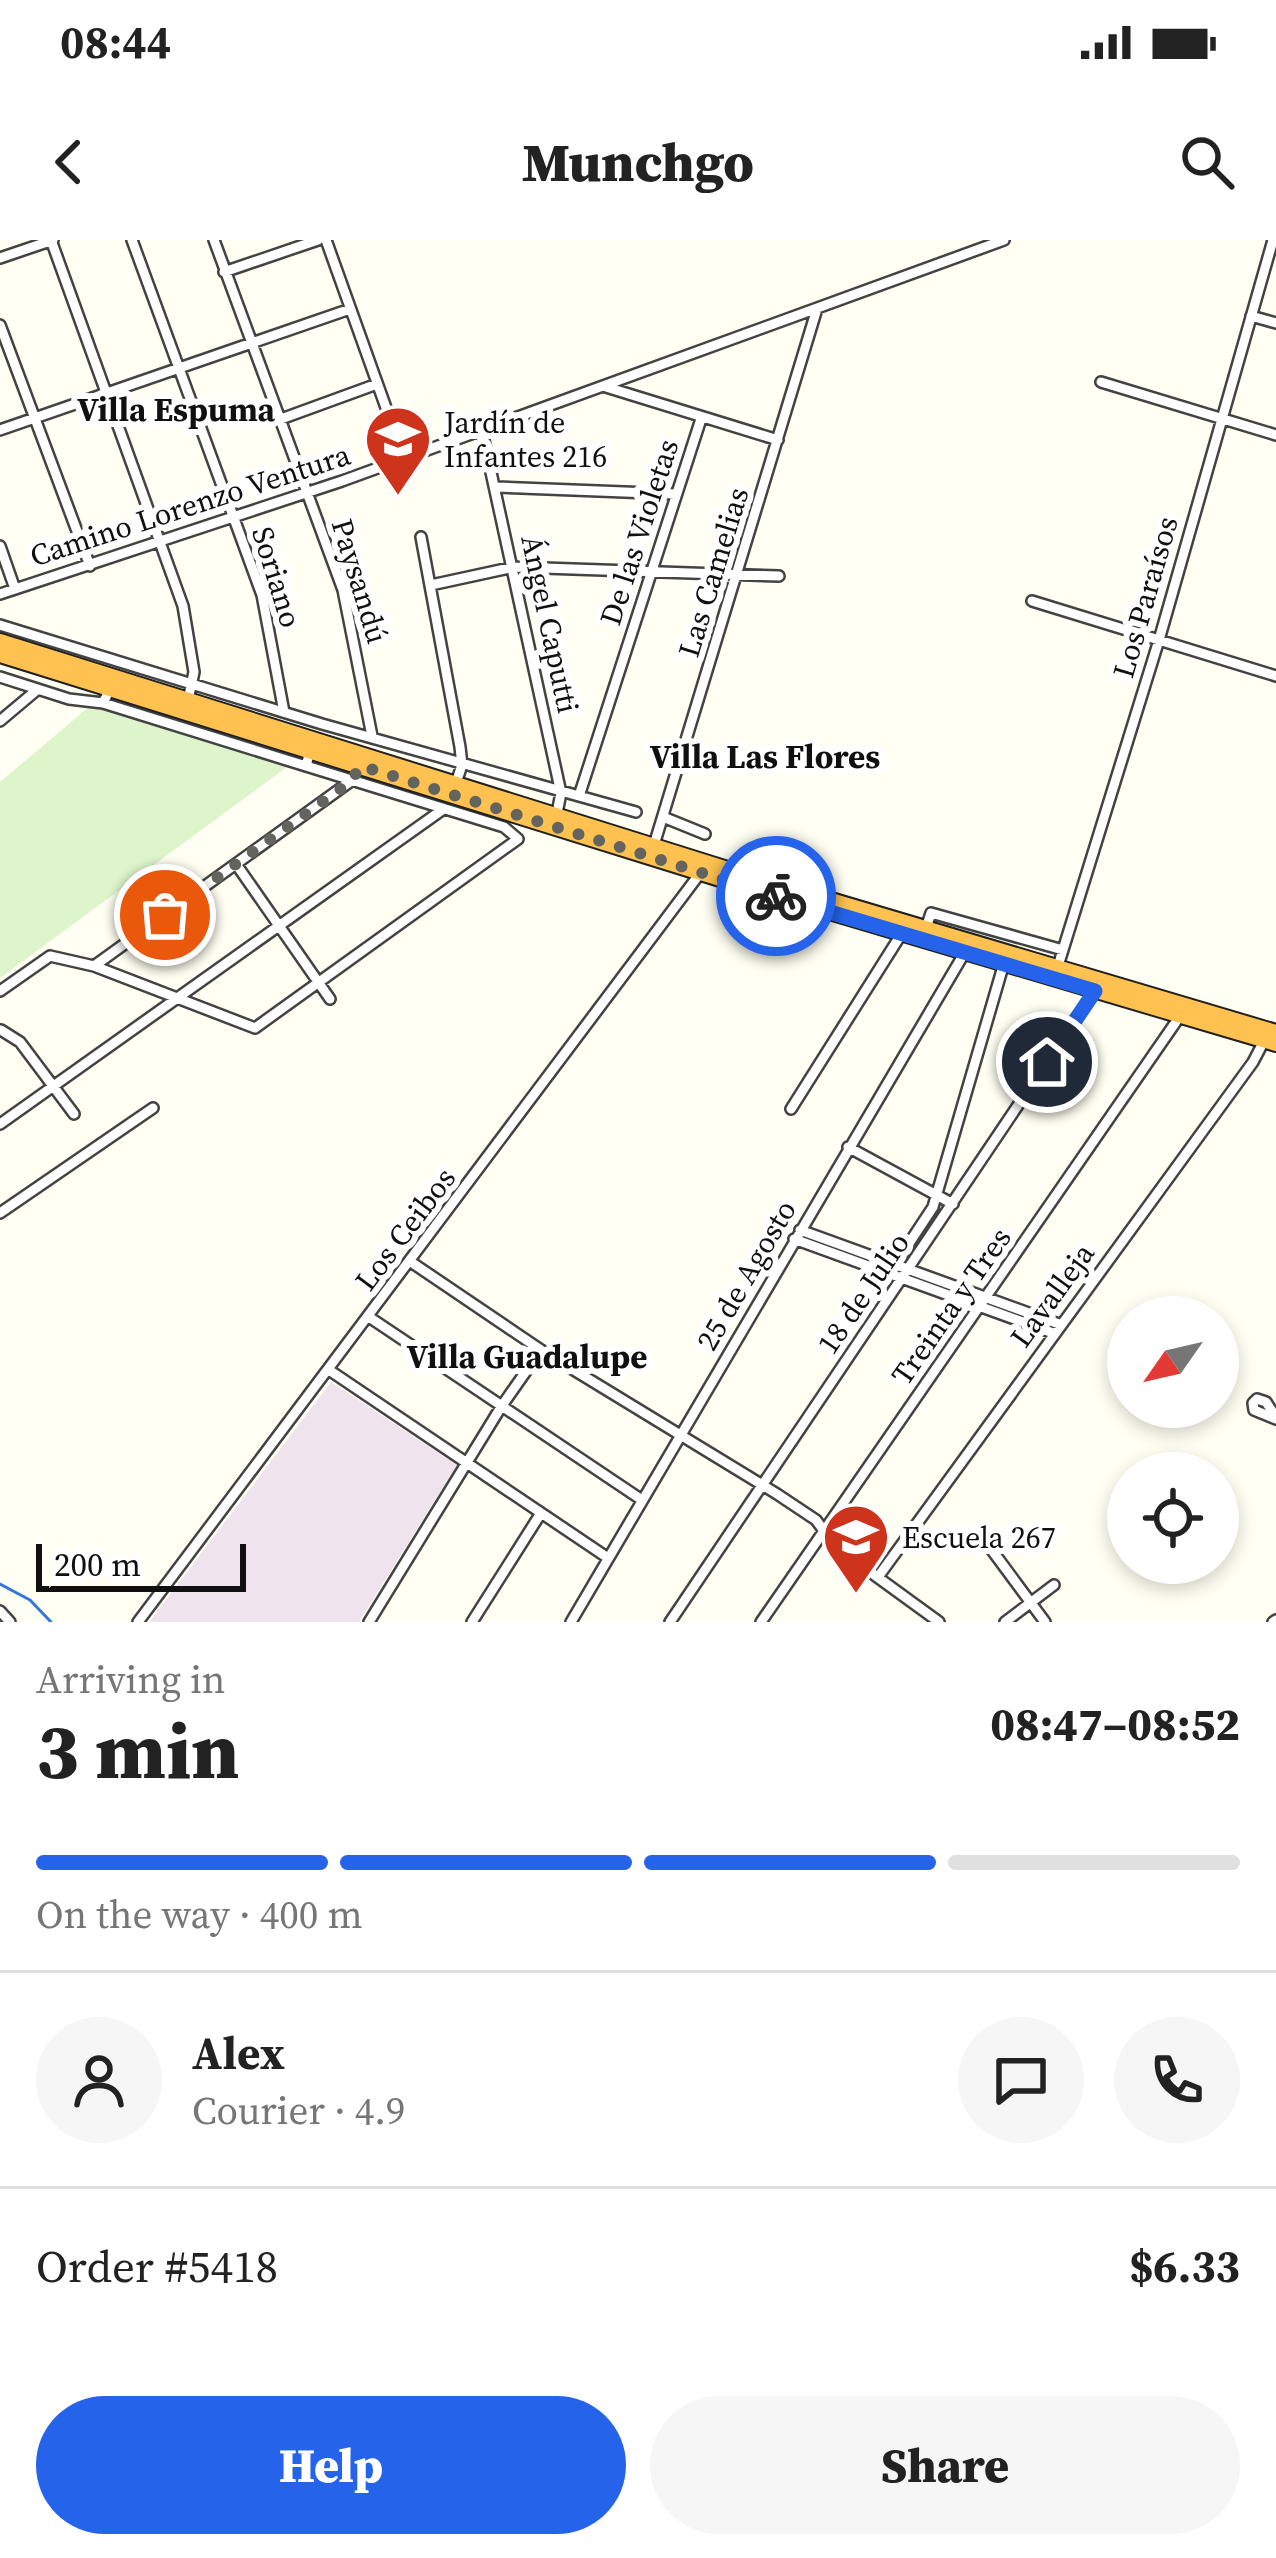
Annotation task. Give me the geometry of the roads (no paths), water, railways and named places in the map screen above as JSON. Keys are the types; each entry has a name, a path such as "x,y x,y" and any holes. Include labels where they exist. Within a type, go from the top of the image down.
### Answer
{"highway":[{"path":"0,641 47,648 453,789 902,933 1272,1039"},
{"path":"0,655 106,696 308,759 361,766 453,789"},
{"path":"555,820 654,845 703,867 926,928 1061,958 1272,1039"}],"street":[{"path":"0,258 52,240 183,606 192,647 188,700"},
{"name":"Soriano","path":"132,240 262,595 284,711 281,729"},
{"name":"Paysandú","path":"214,240 348,606 372,736"},
{"path":"224,272 322,240 404,458"},
{"name":"Camino Lorenzo Ventura","path":"0,594 307,493 1004,240"},
{"name":"Los Paraísos","path":"1061,958 1159,640 1273,240"},
{"path":"0,430 350,309"},
{"name":"Las Camelias","path":"654,845 816,312"},
{"path":"1250,316 1276,323"},
{"path":"0,325 90,566"},
{"path":"1101,382 1276,435"},
{"path":"281,419 377,384"},
{"path":"604,387 778,440"},
{"name":"De las Violetas","path":"579,796 701,419"},
{"name":"Ángel Caputti","path":"482,431 561,793 555,820"},
{"path":"497,487 676,494"},
{"path":"0,1124 442,810 462,765 422,537"},
{"path":"0,546 16,589"},
{"path":"431,584 514,567 779,576"},
{"path":"1032,602 1276,676"},
{"path":"0,626 47,648 192,682 462,765 636,812"},
{"path":"0,677 38,689 106,696"},
{"path":"0,721 38,689"},
{"path":"0,991 50,956 94,966 255,1028 518,839 504,827 350,782 308,759"},
{"path":"94,966 350,782 361,766"},
{"path":"663,818 705,835"},
{"path":"236,864 330,999"},
{"name":"Los Ceibos","path":"138,1622 703,867"},
{"path":"791,1108 902,933"},
{"name":"25 de Agosto","path":"576,1620 964,952"},
{"path":"896,1263 928,1219 1004,963"},
{"name":"18 de Julio","path":"670,1622 1095,991"},
{"name":"Treinta y Tres","path":"761,1622 1180,1016"},
{"path":"1,1027 14,1035 74,1114"},
{"name":"Lavalleja","path":"878,1577 1272,1039"},
{"path":"0,1213 153,1108"},
{"path":"848,1147 953,1204"},
{"path":"797,1234 896,1263 905,1273"},
{"path":"797,1234 1056,1329"},
{"path":"411,1262 541,1350 764,1485 815,1520 836,1546 939,1622"},
{"path":"369,1317 642,1500"},
{"path":"369,1622 541,1350"},
{"path":"329,1370 608,1558"},
{"path":"472,1622 542,1513"},
{"path":"980,1534 1045,1622"},
{"path":"1005,1622 1054,1585"},
{"path":"0,1612 10,1622"}],"waterway":[{"path":"0,1584 30,1600 51,1622"}],"place":[{"name":"Jardín de Infantes 216","path":"398,498"},
{"name":"Escuela 267","path":"856,1596"}],"district":[{"name":"Villa Espuma","path":"176,409"},
{"name":"Villa Las Flores","path":"765,756"},
{"name":"Villa Guadalupe","path":"527,1356"}]}
